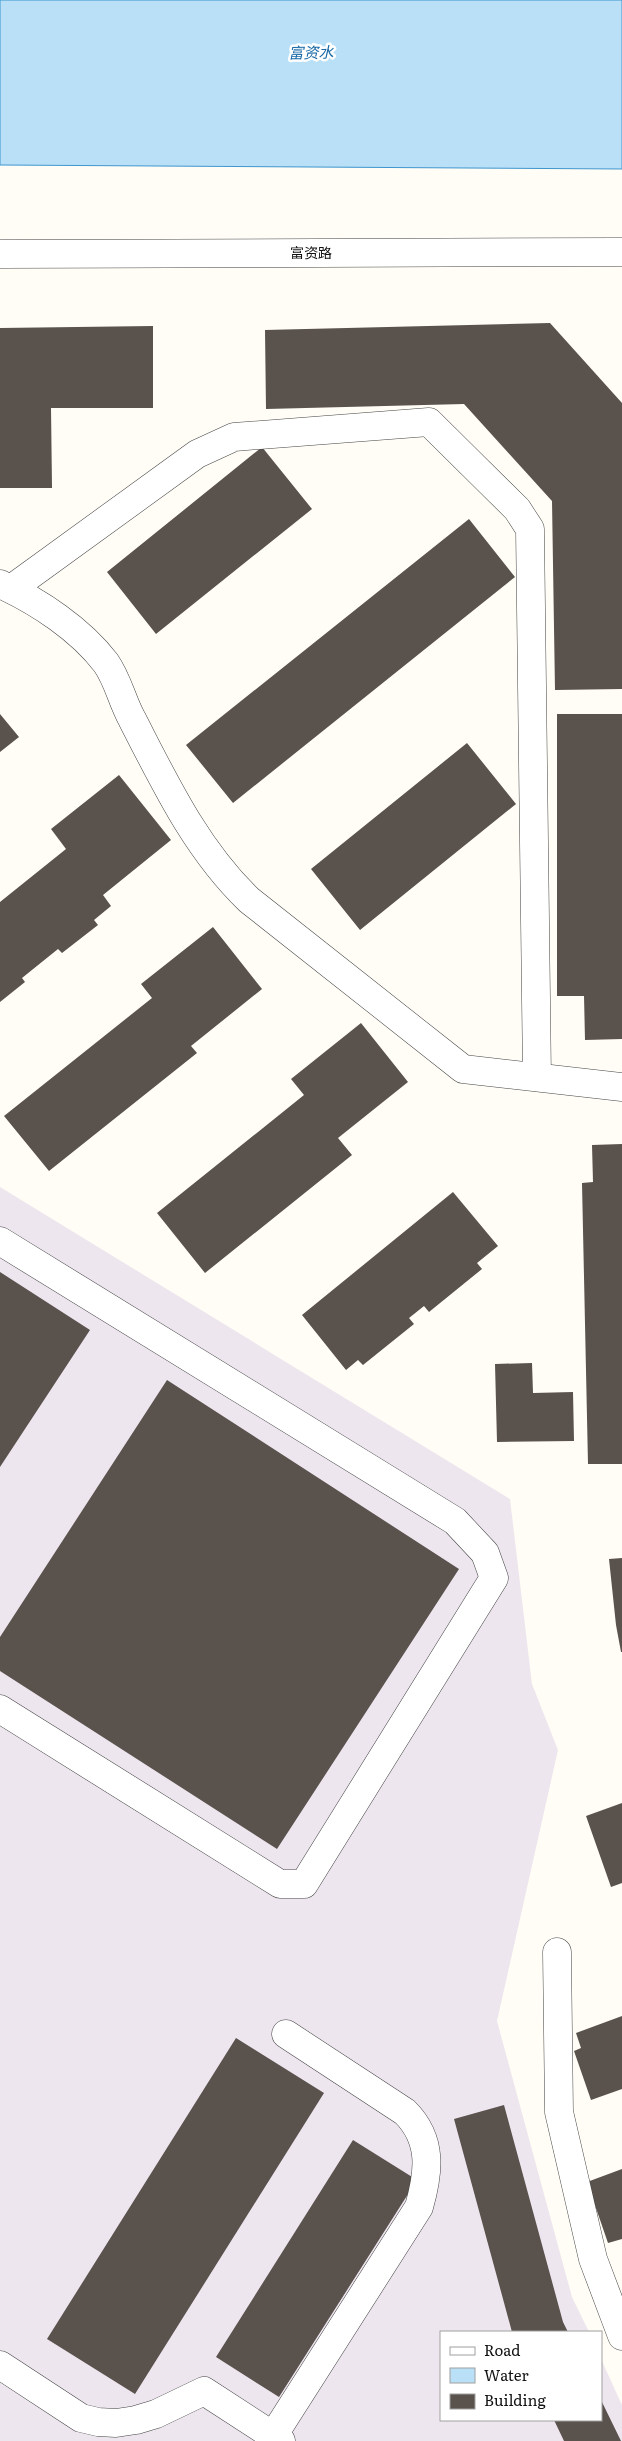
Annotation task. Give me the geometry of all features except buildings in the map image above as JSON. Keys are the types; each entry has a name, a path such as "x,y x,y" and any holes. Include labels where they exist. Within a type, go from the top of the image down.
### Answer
{"street":[{"name":"富资路","path":"0,254 622,252"},
{"path":"537,1078 530,529 517,509 429,422 234,437 197,454 5,586 67,625 92,647 107,665 149,752 197,839 228,880 249,900 463,1069 537,1078 622,1087"},
{"path":"0,1241 455,1521 485,1553 494,1578 304,1884 280,1884 0,1709"},
{"path":"557,1952 559,2112 593,2259 622,2336"},
{"path":"0,2365 80,2418 116,2423 136,2420 156,2414 204,2391 277,2439 419,2207 425,2184 427,2151 418,2124 406,2112 286,2034"}],"shaded area":[{"path":"0,1187 510,1499 532,1684 558,1750 497,2021 572,2297 589,2331 440,2331 440,2421 602,2421 602,2361 622,2405 622,2441 0,2441"}],"water":[{"name":"富资水","path":"0,0 622,0 622,169 0,165"}]}
